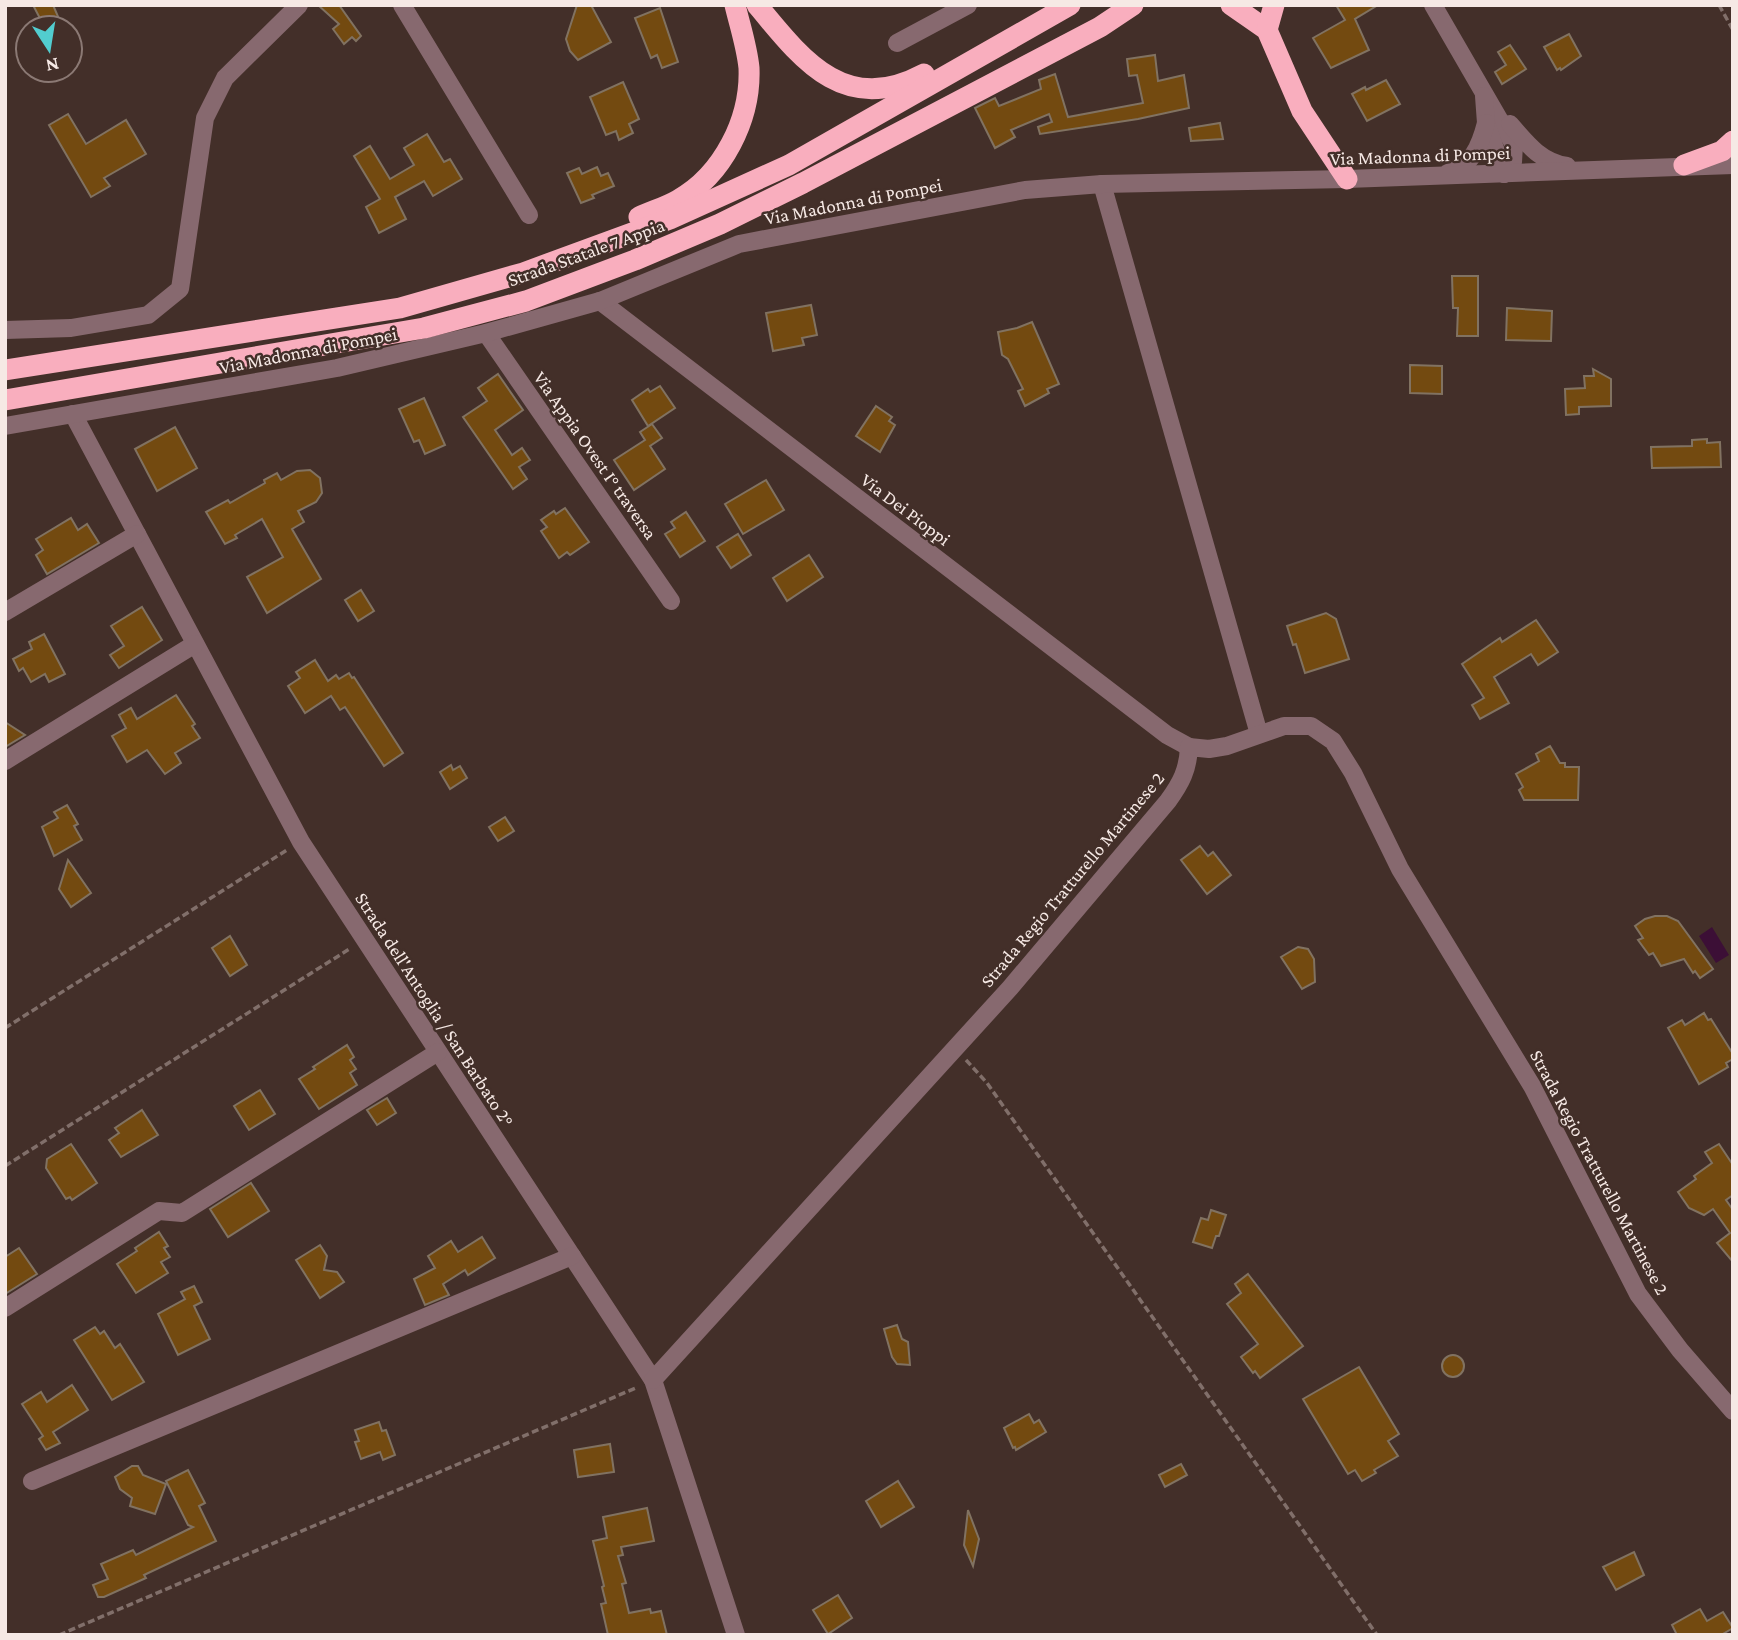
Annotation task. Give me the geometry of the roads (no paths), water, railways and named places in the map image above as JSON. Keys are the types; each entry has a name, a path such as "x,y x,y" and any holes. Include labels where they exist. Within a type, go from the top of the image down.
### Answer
{"highway":[{"path":"523,273 565,247 679,199 699,185 716,168 740,124 747,96 749,69 735,5"},
{"path":"757,5 795,52 820,73 851,86 880,89 907,83 1057,5"},
{"name":"Strada Statale 7 Appia","path":"5,370 400,308 523,273 670,219 755,181 1070,5"},
{"name":"Strada Statale 7 Appia","path":"5,400 424,328 526,300 635,260 720,224 1100,27 1133,5"},
{"path":"1100,27 1148,5"},
{"path":"1230,5 1267,30 1302,111 1347,179"},
{"path":"1267,30 1274,5"},
{"path":"1684,165 1722,151 1733,141"}],"street":[{"path":"5,330 71,328 148,315 180,289 205,118 225,78 299,5"},
{"path":"402,5 529,215"},
{"path":"897,43 968,5"},
{"path":"1433,5 1514,145 1513,162 1504,174"},
{"path":"1483,92 1486,123 1504,174"},
{"path":"1483,92 1539,156 1556,164 1589,170"},
{"path":"1435,176 1460,169 1469,161 1480,143 1486,123"},
{"name":"Via Madonna di Pompei","path":"5,426 337,368 486,333 600,301 738,244 1025,190 1102,184 1347,179 1733,165"},
{"path":"1102,184 1259,734"},
{"name":"Via Dei Pioppi","path":"600,301 1167,735 1189,747"},
{"name":"Via Appia Ovest I° traversa","path":"486,333 671,601"},
{"name":"Strada dell'Antoglia / San Barbato 2°","path":"73,414 300,842 653,1380 736,1635"},
{"path":"5,612 137,534"},
{"path":"5,761 195,644"},
{"name":"Strada Regio Tratturello Martinese 2","path":"653,1380 1010,988 1168,801 1188,767 1189,747 1209,749 1227,746 1284,726 1311,726 1333,741 1343,755 1401,869 1532,1086 1638,1294 1680,1350 1733,1411"},
{"path":"5,1308 159,1211 181,1213 438,1052"},
{"path":"32,1481 572,1256"}]}
